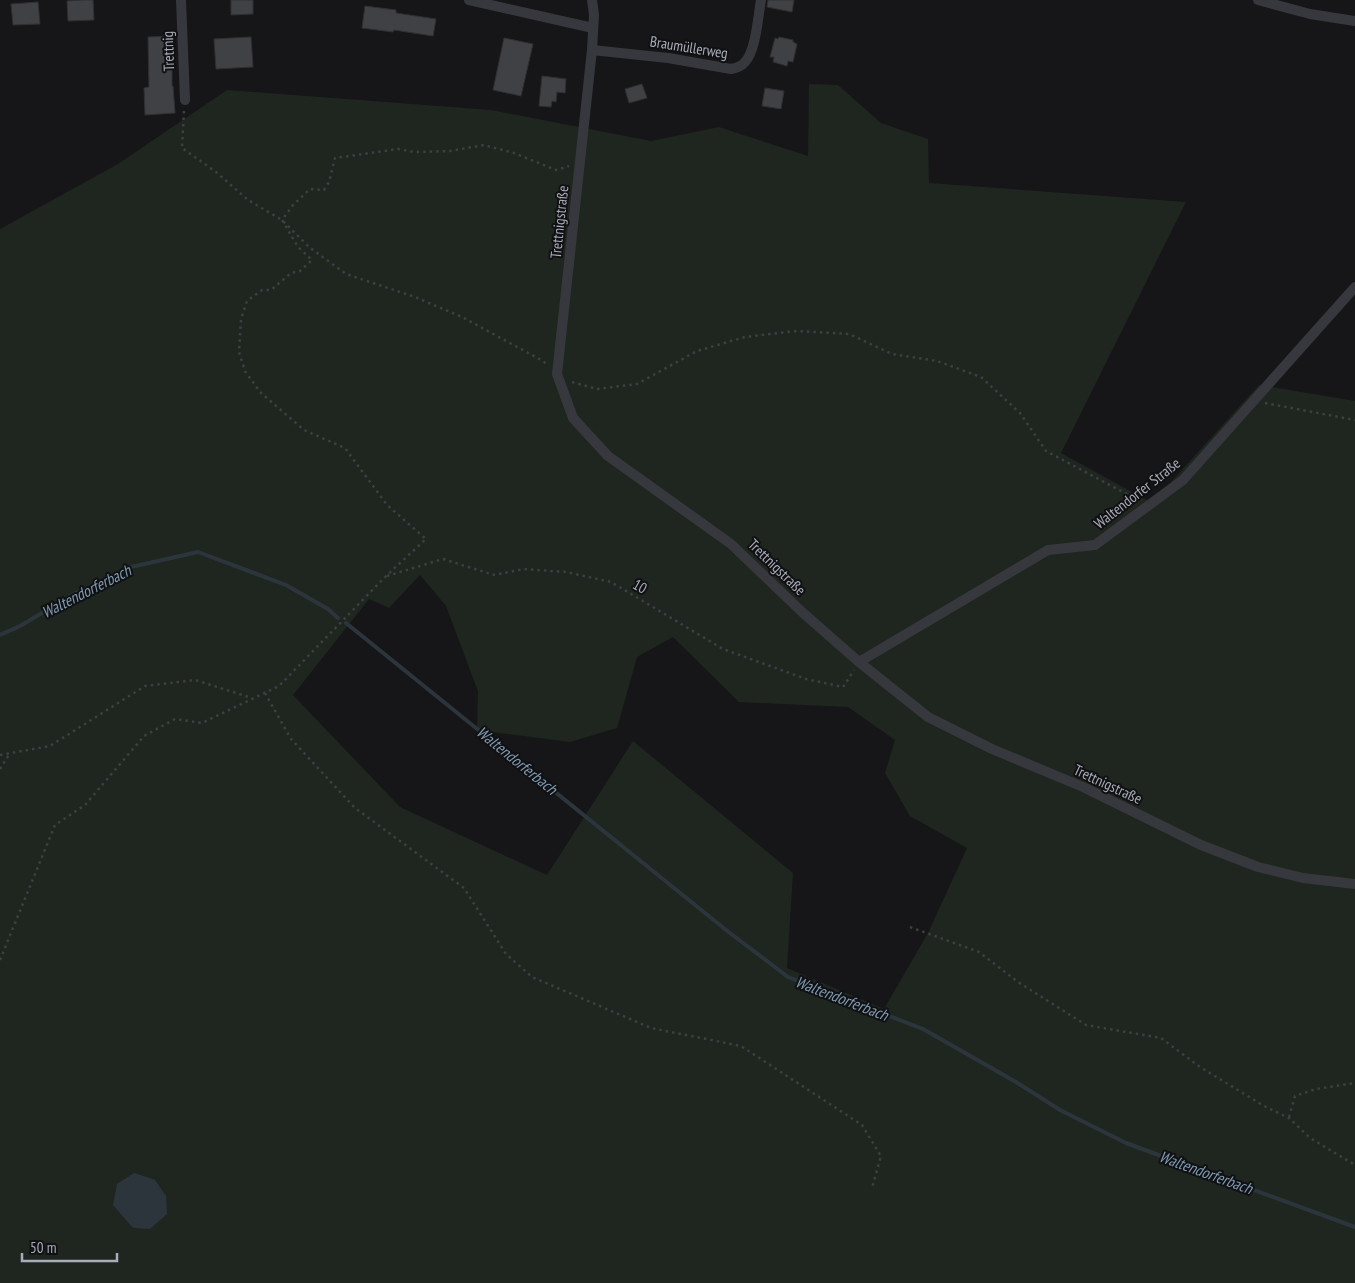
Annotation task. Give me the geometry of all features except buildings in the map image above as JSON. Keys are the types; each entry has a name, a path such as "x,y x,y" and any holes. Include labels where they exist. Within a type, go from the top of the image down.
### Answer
{"street":[{"name":"Trettnig","path":"181,0 185,100"},
{"path":"469,0 594,28"},
{"name":"Trettnigstraße","path":"592,0 594,28 560,377 573,418 608,456 731,544 802,612 859,662 928,717 992,749 1083,787 1201,845 1258,867 1302,878 1355,884"},
{"name":"Braumüllerweg","path":"592,50 668,58 731,69 738,68 744,64 752,51 761,0"},
{"path":"1258,0 1310,14 1355,21"},
{"name":"Waltendorfer Straße","path":"859,662 1048,550 1095,545 1183,480 1355,287"}],"path":[{"path":"185,100 182,148 216,172 248,200 282,220 309,247 346,274 415,297 462,317 543,361 560,377 597,389 637,384 697,351 745,337 797,331 849,334 892,354 937,360 981,377 1020,413 1046,451 1148,506"},
{"path":"282,220 293,205 310,189 324,190 329,182 335,158 398,149 414,152 450,151 484,145 514,153 556,170 581,162"},
{"path":"0,960 55,825 85,805 144,736 174,719 202,723 278,686 386,576 426,539 387,505 345,448 304,430 260,392 245,371 239,352 241,319 247,301 262,290 271,290 291,273 300,271 312,260 298,247 282,220"},
{"path":"1254,401 1355,420"},
{"name":"10","path":"386,576 443,559 494,574 524,569 566,572 611,582 722,649 806,679 843,687 859,662"},
{"path":"0,755 50,746 145,686 195,680 254,698"},
{"path":"265,693 291,739 355,808 464,888 506,954 532,977 651,1028 741,1046 862,1125 881,1156 872,1188"},
{"path":"0,769 10,753"},
{"path":"910,927 979,952 1018,982 1086,1024 1161,1038 1200,1067 1264,1106 1289,1118 1310,1138 1355,1165"},
{"path":"1289,1118 1295,1096 1316,1089 1355,1083"}],"shaded area":[{"path":"809,84 838,85 881,123 928,139 929,183 1186,202 1061,453 1152,503 1259,385 1355,401 1355,1283 0,1283 0,229 118,164 227,90 491,110 651,141 719,127 808,156","holes":["420,575 446,606 478,691 477,730 570,742 617,728 637,657 673,637 739,702 848,707 895,740 885,773 910,816 967,848 928,933 884,1009 787,968 793,873 633,741 547,875 400,807 293,695 369,599 389,608"]},
{"path":"134,1173 155,1180 166,1196 167,1214 150,1229 132,1227 113,1205 117,1184"}],"waterway":[{"name":"Waltendorferbach","path":"0,635 20,626 74,594 131,567 198,552 286,585 328,609 338,618"},
{"name":"Waltendorferbach","path":"346,623 726,930 788,977 923,1029 1016,1082 1060,1110 1126,1143 1355,1227"}]}
